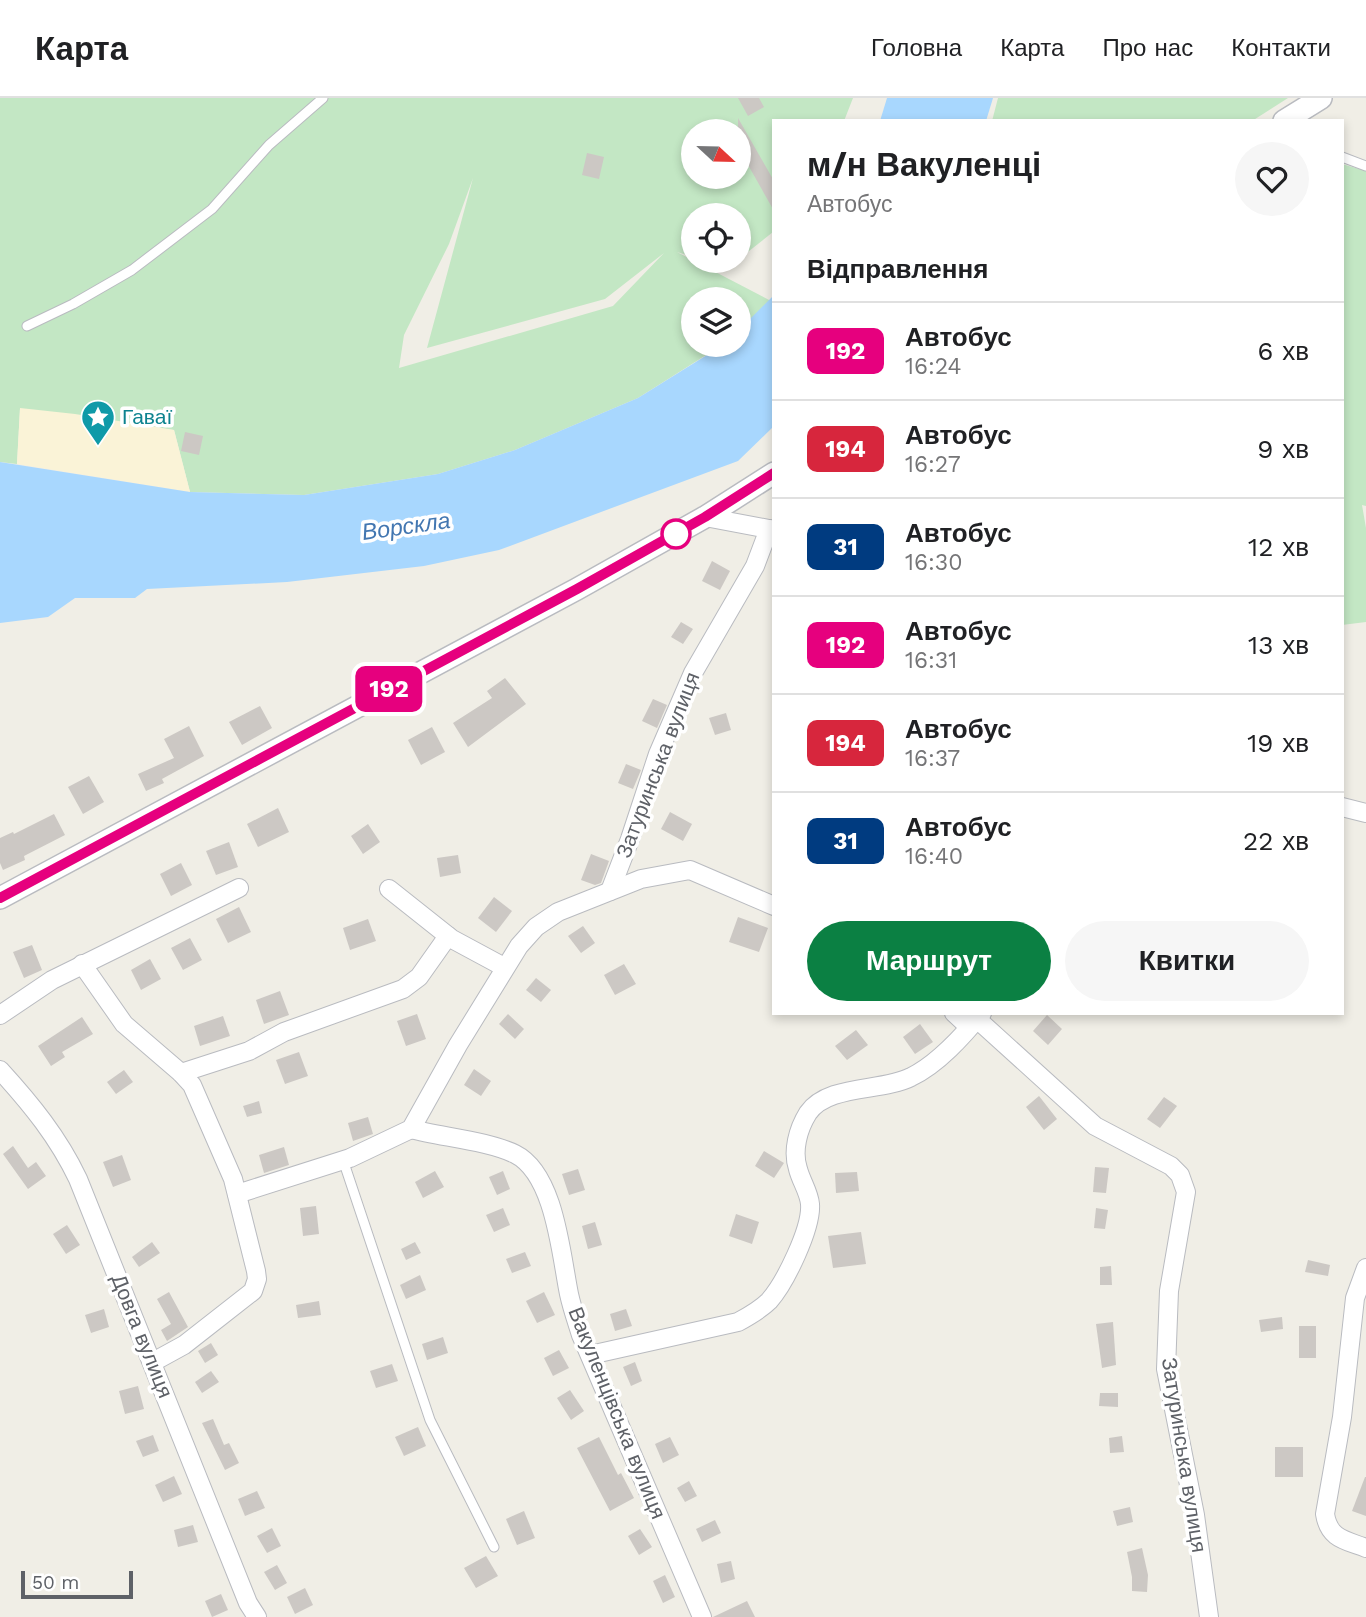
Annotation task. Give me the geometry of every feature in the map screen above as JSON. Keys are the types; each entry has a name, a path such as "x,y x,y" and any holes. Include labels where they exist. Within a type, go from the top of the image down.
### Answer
{"street":[{"path":"1287,119 1321,98"},
{"path":"0,898 487,637 705,517 772,474"},
{"name":"Затуринська вулиця","path":"610,891 658,754 684,693 755,566 771,529 705,517"},
{"path":"1344,808 1366,813"},
{"path":"237,1194 342,1160 411,1129 504,967 536,927 558,912 641,879 690,870 772,905"},
{"path":"0,1015 52,980 82,964 239,888"},
{"path":"389,889 448,936 504,967"},
{"path":"181,1073 249,1051 284,1032 402,989 419,977 448,936"},
{"path":"82,964 124,1024 192,1085 233,1179 256,1271 257,1279 253,1291 184,1345 153,1362"},
{"path":"590,1355 738,1322 769,1301 784,1279 809,1218 810,1206 795,1156 798,1138 809,1111 818,1102 831,1096 911,1078 932,1063 976,1020"},
{"name":"Затуринська вулиця","path":"976,1020 1095,1126 1171,1166 1180,1175 1186,1192 1169,1291 1166,1369 1195,1515 1209,1617"},
{"name":"Довга вулиця","path":"0,1070 37,1111 69,1160 153,1362 248,1603 257,1617"},
{"name":"Вакуленцівська вулиця","path":"411,1129 514,1153 533,1169 550,1206 570,1297 590,1355 702,1617"},
{"path":"1366,1268 1355,1298 1342,1417 1325,1514 1327,1526 1336,1536 1366,1548"}],"lane":[{"path":"27,326 73,304 132,270 202,217 269,145 323,98"},
{"path":"1344,158 1366,166"},
{"path":"342,1160 430,1420 494,1547"}],"green space":[{"path":"0,98 853,98 845,119 772,119 772,233 751,249 751,203 681,203 681,253 677,252 681,254 681,273 717,273 744,287 681,287 681,357 703,357 638,398 515,450 438,474 304,495 190,492 174,430 20,409 17,464 0,462","holes":["473,178 427,348 605,299 664,253 613,306 399,368 404,335 449,244"]},
{"path":"998,98 1288,98 1255,119 993,119"},
{"path":"1344,165 1366,171 1366,506 1362,505 1366,528 1366,622 1344,625"},
{"path":"751,291 771,301 751,319"}],"sand":[{"name":"Гаваї","path":"20,408 174,430 190,492 17,464"}],"water":[{"path":"887,98 993,98 987,119 881,119"},
{"name":"Ворскла","path":"772,297 772,428 738,461 499,550 424,566 287,582 147,589 135,598 75,598 48,617 0,623 0,462 190,492 304,495 438,474 515,450 638,398 704,357 751,357 751,318"}],"building":[{"path":"738,98 759,98 764,107 748,116"},
{"path":"751,141 772,178 772,207 751,170"},
{"path":"587,153 604,157 599,179 582,175"},
{"path":"185,432 203,436 199,455 181,451"},
{"path":"712,561 730,571 720,590 702,581"},
{"path":"681,622 693,629 683,644 671,637"},
{"path":"505,678 526,704 468,747 453,723 492,698 487,691"},
{"path":"653,699 667,705 657,728 642,721"},
{"path":"260,706 272,728 242,745 229,722"},
{"path":"726,713 731,730 715,735 709,718"},
{"path":"189,726 204,756 162,779 164,783 146,791 138,774 174,758 164,739"},
{"path":"432,727 445,752 421,765 408,740"},
{"path":"626,764 641,770 633,789 618,783"},
{"path":"89,776 104,802 83,814 68,787"},
{"path":"278,808 289,832 258,847 247,824"},
{"path":"670,812 692,824 683,841 661,829"},
{"path":"54,814 65,835 24,856 25,860 3,870 0,863 0,838"},
{"path":"368,824 380,842 363,854 351,836"},
{"path":"229,842 238,867 216,875 206,851"},
{"path":"591,854 609,861 601,883 595,885 581,880"},
{"path":"458,855 461,873 440,877 437,858"},
{"path":"181,863 192,885 171,896 160,874"},
{"path":"494,897 512,911 496,932 478,918"},
{"path":"239,907 251,932 228,943 216,919"},
{"path":"738,917 768,928 759,952 729,942"},
{"path":"368,919 376,941 350,950 343,928"},
{"path":"583,926 595,943 581,953 568,936"},
{"path":"190,938 202,960 183,970 171,948"},
{"path":"32,945 42,970 24,978 13,952"},
{"path":"150,959 161,979 141,990 131,970"},
{"path":"624,964 636,984 615,995 604,975"},
{"path":"536,978 551,990 541,1002 526,990"},
{"path":"280,991 289,1015 264,1024 256,1000"},
{"path":"417,1014 426,1039 406,1046 397,1021"},
{"path":"508,1014 524,1029 515,1039 499,1024"},
{"path":"1047,1015 1062,1029 1048,1045 1033,1031"},
{"path":"223,1016 230,1036 200,1046 194,1026"},
{"path":"82,1017 93,1034 62,1052 65,1057 51,1066 38,1046"},
{"path":"920,1024 933,1042 915,1054 903,1037"},
{"path":"856,1030 868,1045 847,1060 835,1046"},
{"path":"299,1052 308,1076 285,1084 276,1060"},
{"path":"474,1069 491,1081 481,1096 464,1085"},
{"path":"124,1070 133,1082 116,1094 107,1082"},
{"path":"1039,1096 1057,1119 1044,1130 1026,1107"},
{"path":"1164,1097 1177,1106 1160,1128 1147,1119"},
{"path":"259,1101 262,1113 247,1117 243,1106"},
{"path":"368,1117 373,1134 353,1141 348,1123"},
{"path":"13,1146 28,1168 36,1162 46,1176 28,1189 3,1154"},
{"path":"284,1147 289,1165 264,1173 259,1155"},
{"path":"764,1151 784,1163 774,1178 755,1166"},
{"path":"122,1155 131,1180 113,1187 103,1162"},
{"path":"1095,1167 1109,1168 1106,1193 1093,1192"},
{"path":"578,1169 585,1190 569,1195 562,1174"},
{"path":"435,1171 444,1187 423,1198 415,1182"},
{"path":"503,1171 510,1189 497,1195 489,1177"},
{"path":"857,1172 859,1191 836,1193 835,1173"},
{"path":"316,1206 319,1234 303,1236 300,1208"},
{"path":"503,1208 510,1225 494,1232 486,1215"},
{"path":"1096,1208 1108,1210 1105,1229 1094,1228"},
{"path":"736,1214 759,1222 752,1244 729,1236"},
{"path":"595,1222 602,1245 588,1249 582,1226"},
{"path":"67,1225 80,1245 66,1254 53,1234"},
{"path":"861,1232 866,1264 833,1268 828,1236"},
{"path":"152,1242 160,1253 139,1267 132,1257"},
{"path":"415,1242 421,1253 406,1260 401,1249"},
{"path":"525,1252 531,1266 512,1273 506,1259"},
{"path":"1308,1260 1330,1265 1328,1276 1305,1272"},
{"path":"1111,1266 1112,1285 1100,1285 1100,1267"},
{"path":"420,1275 426,1290 406,1299 400,1285"},
{"path":"169,1292 188,1327 167,1341 161,1330 171,1324 157,1299"},
{"path":"544,1292 555,1315 537,1323 526,1301"},
{"path":"319,1301 321,1315 298,1318 296,1305"},
{"path":"104,1309 109,1327 91,1333 85,1315"},
{"path":"626,1309 632,1326 615,1331 610,1314"},
{"path":"1282,1317 1283,1329 1261,1332 1259,1320"},
{"path":"1113,1322 1116,1365 1102,1368 1096,1324"},
{"path":"1299,1326 1316,1326 1316,1358 1299,1358"},
{"path":"443,1337 448,1353 427,1360 422,1344"},
{"path":"211,1343 218,1355 205,1363 198,1351"},
{"path":"559,1350 569,1368 553,1376 544,1358"},
{"path":"635,1362 642,1381 631,1386 623,1367"},
{"path":"392,1364 398,1381 376,1388 370,1371"},
{"path":"211,1371 219,1382 202,1393 195,1382"},
{"path":"138,1386 144,1409 125,1414 119,1391"},
{"path":"570,1390 584,1411 571,1420 557,1398"},
{"path":"1100,1393 1118,1393 1118,1407 1099,1406"},
{"path":"213,1419 224,1445 229,1443 239,1463 225,1470 202,1423"},
{"path":"418,1427 426,1446 404,1456 395,1437"},
{"path":"153,1435 159,1451 143,1457 136,1441"},
{"path":"1122,1436 1124,1452 1110,1453 1109,1438"},
{"path":"599,1437 618,1475 621,1473 634,1498 610,1511 577,1448"},
{"path":"670,1437 679,1455 663,1463 655,1444"},
{"path":"1275,1447 1303,1447 1303,1477 1275,1477"},
{"path":"174,1476 182,1494 163,1502 155,1485"},
{"path":"1366,1477 1366,1516 1352,1511"},
{"path":"689,1481 697,1496 685,1502 677,1488"},
{"path":"257,1491 265,1508 245,1516 238,1499"},
{"path":"1130,1507 1133,1522 1117,1526 1113,1511"},
{"path":"524,1511 535,1538 517,1545 506,1519"},
{"path":"715,1520 721,1533 702,1542 696,1529"},
{"path":"193,1525 198,1542 178,1547 174,1530"},
{"path":"272,1528 281,1546 267,1553 257,1536"},
{"path":"640,1529 652,1547 639,1555 628,1536"},
{"path":"1142,1548 1148,1575 1147,1592 1132,1591 1127,1552"},
{"path":"486,1556 498,1576 476,1588 464,1568"},
{"path":"731,1561 735,1579 721,1583 717,1564"},
{"path":"277,1565 287,1583 275,1590 264,1572"},
{"path":"665,1575 675,1597 663,1603 653,1581"},
{"path":"305,1588 313,1605 295,1614 287,1597"},
{"path":"221,1594 228,1610 212,1617 205,1601"},
{"path":"747,1601 755,1617 713,1617"}],"bus line":[{"name":"192","path":"0,898 577,589 705,517 772,474"}],"place":[{"name":"Гаваї","path":"98,447"}]}
